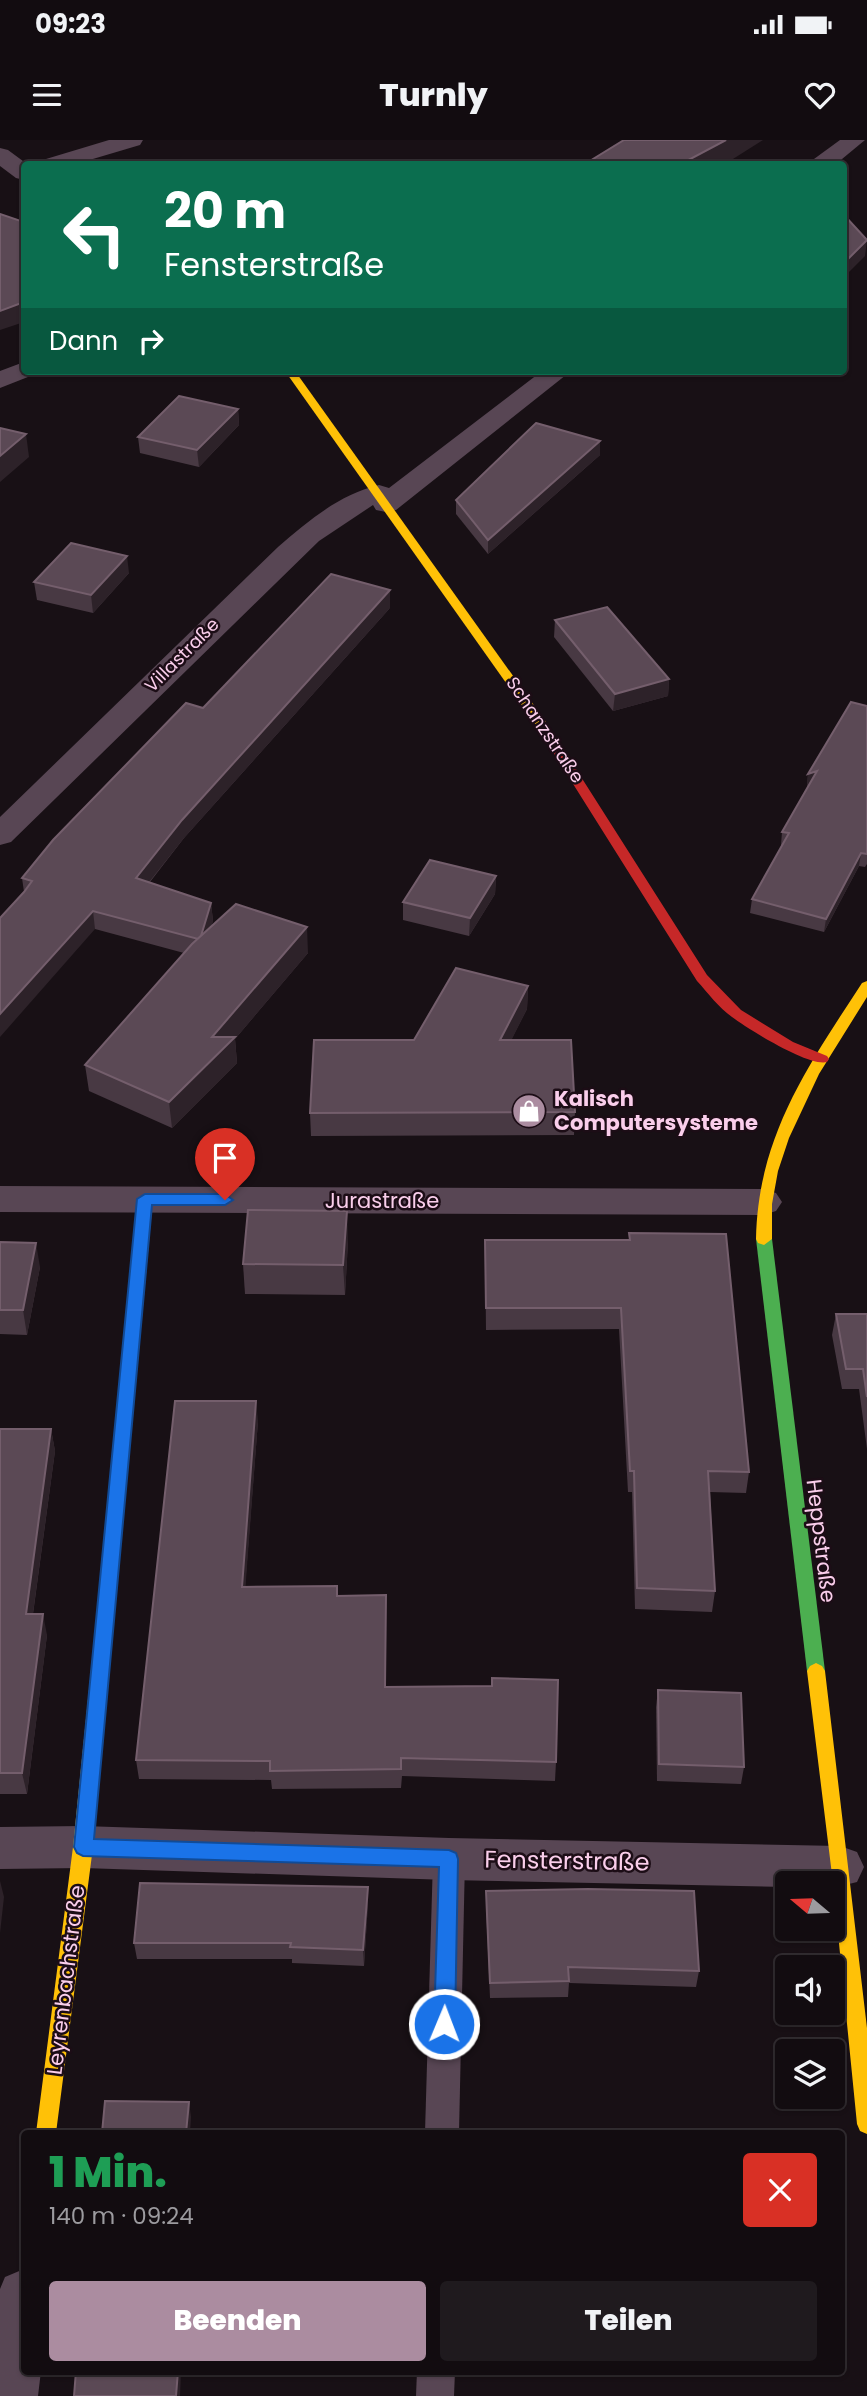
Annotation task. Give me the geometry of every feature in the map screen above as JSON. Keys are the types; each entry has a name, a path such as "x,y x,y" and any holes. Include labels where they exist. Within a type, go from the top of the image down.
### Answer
{"street":[{"path":"64,161 132,140"},
{"path":"826,161 854,140"},
{"path":"0,155 21,171"},
{"path":"0,380 21,371"},
{"name":"Schanzstraße","path":"293,375 556,744 702,978 736,1013 788,1045 822,1059"},
{"name":"Villastraße","path":"0,835 288,553 323,523 358,501 382,499 552,375"},
{"name":"Heppstraße","path":"867,986 822,1059 774,1161 763,1202 765,1265 853,1866 867,2124"},
{"name":"Jurastraße","path":"0,1199 763,1202"},
{"name":"Leyrenbachstraße","path":"46,2130 83,1847 145,1199"},
{"name":"Fensterstraße","path":"0,1848 83,1847 449,1859 853,1866"},
{"path":"11,2396 21,2319"}],"lane":[{"path":"442,2130 449,1859"},
{"path":"435,2396 436,2375"}],"building":[{"path":"624,140 726,140 687,161 590,161"},
{"path":"0,214 21,221 21,303 0,311"},
{"path":"847,218 867,240 847,260"},
{"path":"179,396 238,409 197,450 138,437"},
{"path":"536,423 600,441 488,540 456,500"},
{"path":"0,428 26,434 0,456"},
{"path":"71,543 127,556 91,595 34,582"},
{"path":"331,574 390,590 182,820 136,878 211,903 201,936 198,939 93,911 0,1014 0,918 32,881 22,878 53,840 186,703 203,708"},
{"path":"607,607 669,679 615,694 555,620"},
{"path":"851,702 867,706 867,854 861,853 826,919 752,899 789,833 782,832 817,771 808,774"},
{"path":"430,860 496,876 470,918 403,902"},
{"path":"236,904 307,927 212,1037 235,1037 169,1102 85,1065 192,944"},
{"path":"456,968 528,986 500,1040 571,1040 575,1112 310,1113 314,1040 414,1040"},
{"path":"248,1210 347,1211 343,1265 243,1264"},
{"path":"629,1233 726,1234 749,1472 708,1471 715,1591 637,1588 634,1471 630,1471 621,1308 486,1308 485,1240 630,1240"},
{"path":"0,1242 36,1243 23,1310 0,1310"},
{"path":"836,1314 867,1314 867,1397 863,1369 846,1369"},
{"path":"175,1401 256,1401 242,1587 337,1586 337,1596 386,1595 385,1687 492,1686 492,1678 558,1680 556,1762 401,1758 401,1769 270,1771 270,1761 136,1760"},
{"path":"0,1429 51,1429 26,1614 43,1614 22,1773 0,1773"},
{"path":"658,1690 741,1693 744,1767 659,1764"},
{"path":"140,1883 368,1887 363,1950 290,1947 291,1943 134,1943"},
{"path":"486,1891 694,1891 699,1971 568,1967 569,1981 490,1983"},
{"path":"105,2101 189,2102 186,2130 102,2130"},
{"path":"76,2375 178,2375 176,2396 74,2396"}],"traffic: fast":[{"path":"764,1239 816,1671"}],"traffic: slow":[{"path":"293,375 542,725"},
{"path":"764,1239 764,1204 781,1138 812,1074 867,986"},
{"path":"46,2130 83,1847 104,1630"},
{"path":"816,1671 867,2124"}],"traffic: jam":[{"path":"542,725 702,978 736,1013 788,1045 822,1059"},
{"path":"104,1630 145,1199"}],"place":[{"name":"Kalisch Computersysteme","path":"529,1111"}],"route":[{"path":"225,1200 145,1199 83,1847 449,1859 444,2024"}]}
